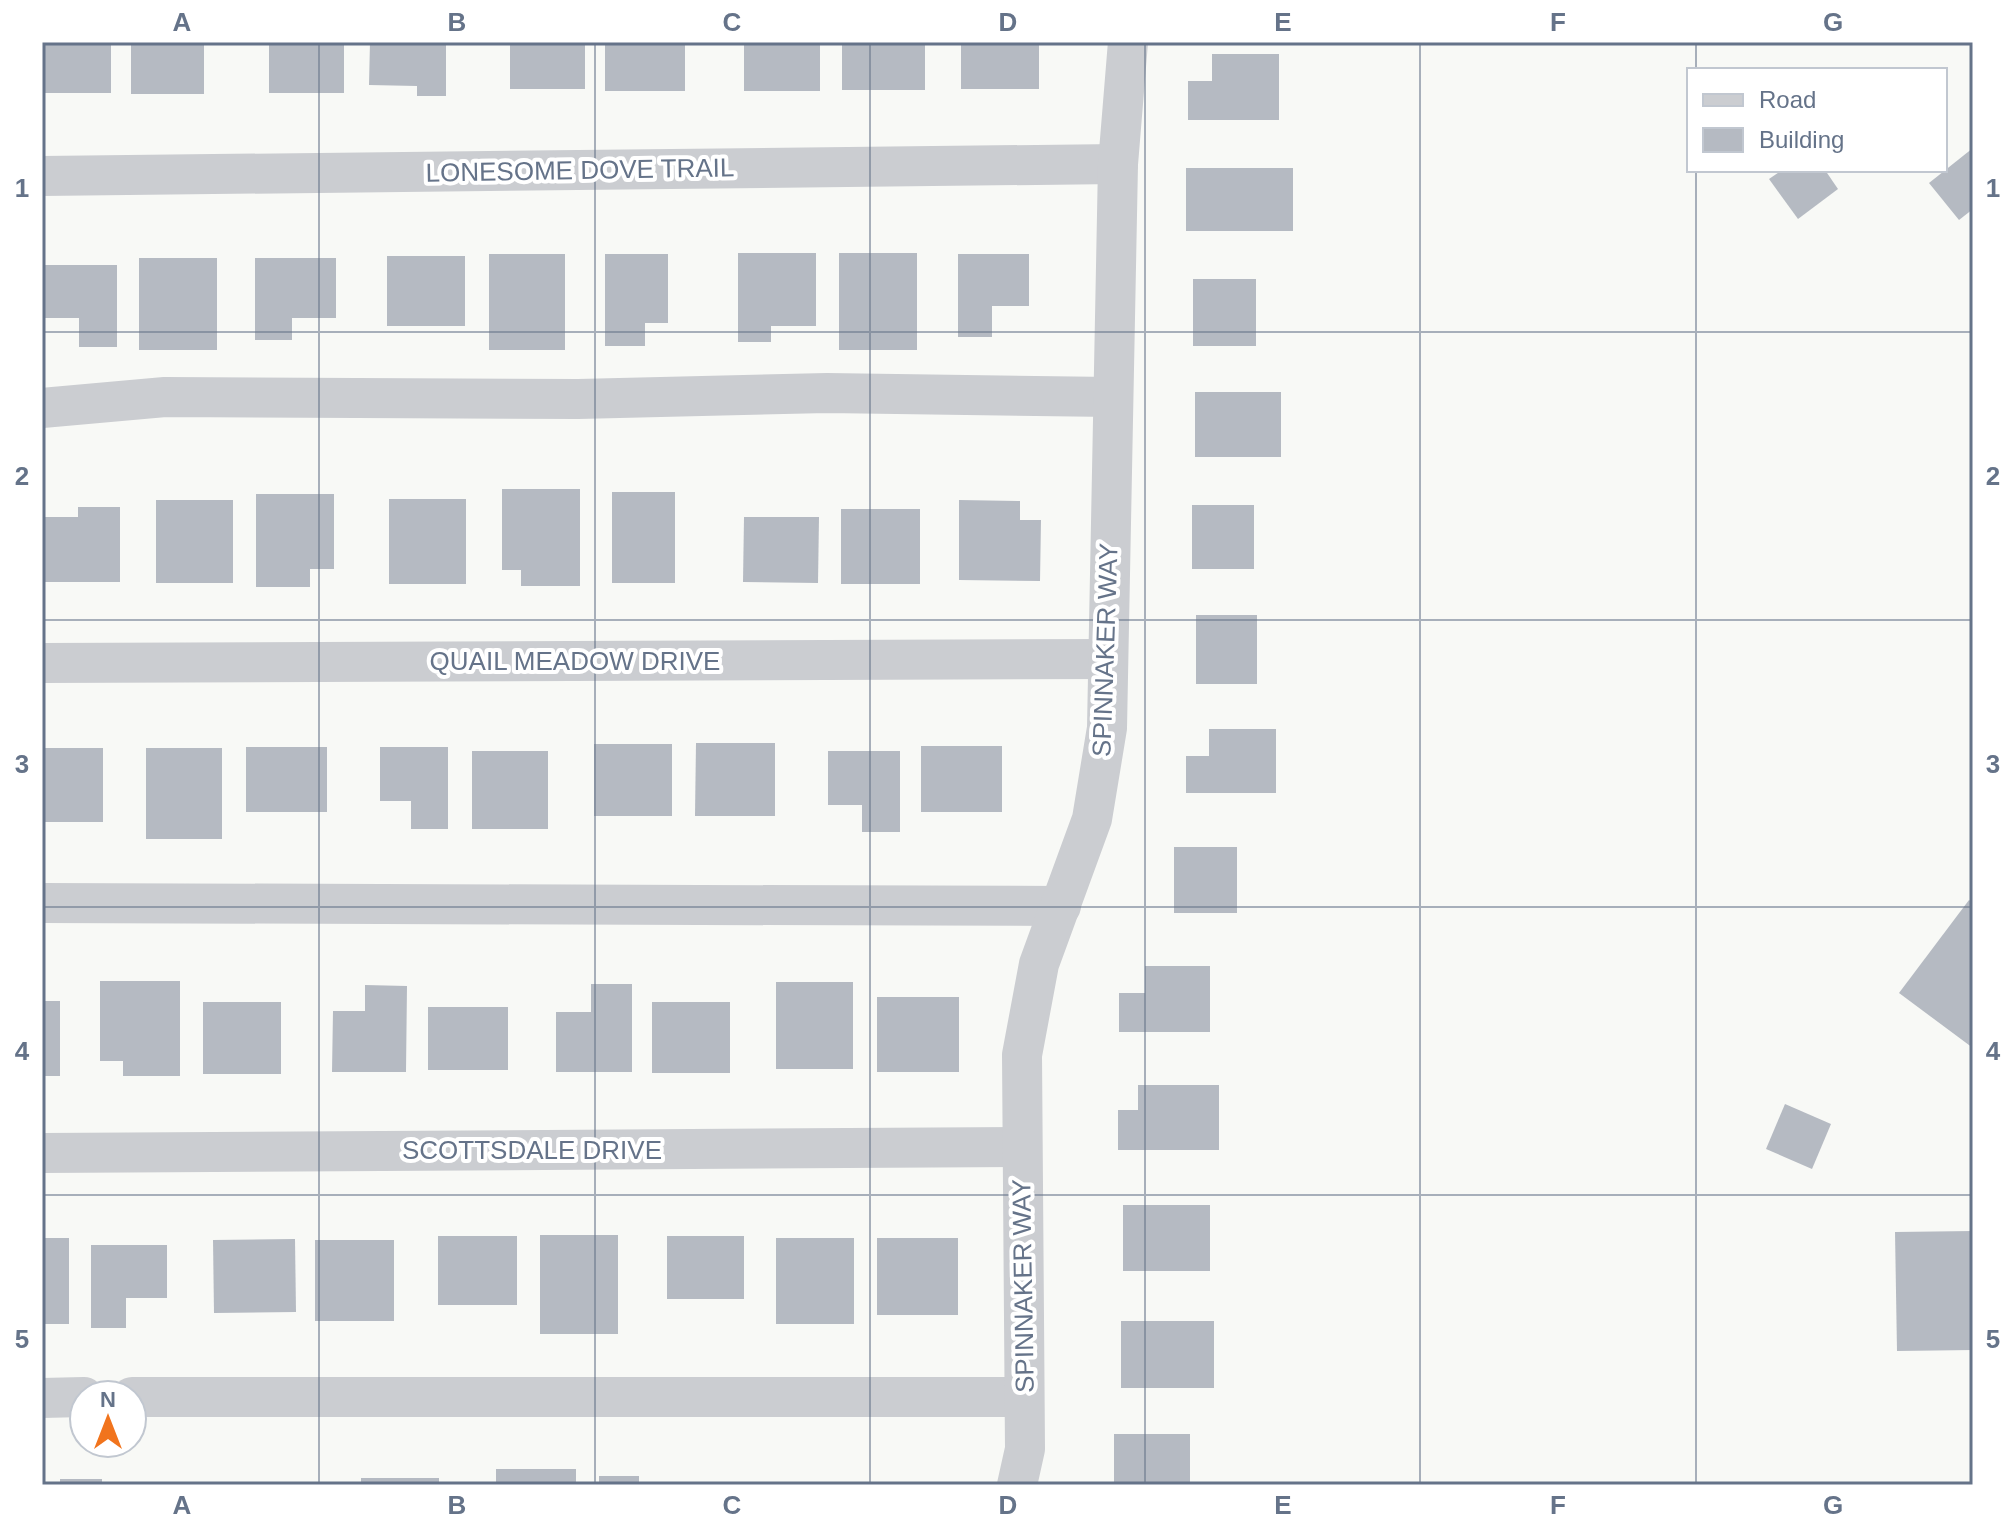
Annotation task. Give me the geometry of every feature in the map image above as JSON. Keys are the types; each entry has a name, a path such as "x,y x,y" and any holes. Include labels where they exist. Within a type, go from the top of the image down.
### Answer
{"street":[{"name":"SPINNAKER WAY","path":"1017,1485 1025,1449 1022,1055 1039,964 1092,819 1107,728 1118,164 1128,42"},
{"name":"LONESOME DOVE TRAIL","path":"42,176 1118,164"},
{"path":"42,408 165,397 578,399 827,393 1112,397"},
{"name":"QUAIL MEADOW DRIVE","path":"42,663 1108,659"},
{"path":"42,903 1061,906"},
{"name":"SCOTTSDALE DRIVE","path":"42,1153 1022,1147"},
{"path":"42,1398 68,1397"},
{"path":"148,1397 1024,1397"}],"building":[{"path":"42,42 111,42 111,93 42,93"},
{"path":"131,42 204,42 204,94 131,94"},
{"path":"269,42 344,42 344,93 269,93"},
{"path":"370,42 446,42 446,96 417,96 417,86 369,85"},
{"path":"510,42 585,42 585,89 510,89"},
{"path":"605,42 685,42 685,91 605,91"},
{"path":"744,42 820,42 820,91 744,91"},
{"path":"842,42 925,42 925,90 842,90"},
{"path":"961,42 1039,42 1039,89 961,89"},
{"path":"1212,54 1279,54 1279,120 1188,120 1188,81 1212,81"},
{"path":"1973,148 1973,209 1959,220 1929,183 1947,172 1947,169"},
{"path":"1186,168 1293,168 1293,231 1186,231"},
{"path":"1779,172 1826,172 1838,189 1798,219 1769,179"},
{"path":"738,253 816,253 816,326 771,326 771,342 738,342"},
{"path":"839,253 917,253 917,350 839,350"},
{"path":"489,254 565,254 565,350 489,350"},
{"path":"605,254 668,254 668,323 645,323 645,346 605,346"},
{"path":"958,254 1029,254 1029,306 992,306 992,337 958,337"},
{"path":"387,256 465,256 465,326 387,326"},
{"path":"139,258 217,258 217,350 139,350"},
{"path":"255,258 336,258 336,318 292,318 292,340 255,340"},
{"path":"43,265 117,265 117,347 79,347 79,318 43,318"},
{"path":"1193,279 1256,279 1256,346 1193,346"},
{"path":"1195,392 1281,392 1281,457 1195,457"},
{"path":"502,489 580,489 580,586 521,586 521,570 502,570"},
{"path":"612,492 675,492 675,583 612,583"},
{"path":"256,494 334,494 334,569 310,569 310,587 256,587"},
{"path":"389,499 466,499 466,584 389,584"},
{"path":"156,500 233,500 233,583 156,583"},
{"path":"959,500 1020,501 1020,520 1041,520 1040,581 959,580"},
{"path":"1192,505 1254,505 1254,569 1192,569"},
{"path":"78,507 120,507 120,582 42,582 42,517 78,517"},
{"path":"841,509 920,509 920,584 841,584"},
{"path":"744,517 819,517 818,583 743,582"},
{"path":"1196,615 1257,615 1257,684 1196,684"},
{"path":"1209,729 1276,729 1276,793 1186,793 1186,756 1209,756"},
{"path":"696,743 775,743 775,816 695,816"},
{"path":"594,744 672,744 672,816 594,816"},
{"path":"921,746 1002,746 1002,812 921,812"},
{"path":"246,747 327,747 327,812 246,812"},
{"path":"380,747 448,747 448,829 411,829 411,801 380,801"},
{"path":"42,748 103,748 103,822 42,822"},
{"path":"146,748 222,748 222,839 146,839"},
{"path":"472,751 548,751 548,829 472,829"},
{"path":"828,751 900,751 900,832 862,832 862,805 828,805"},
{"path":"1174,847 1237,847 1237,913 1174,913"},
{"path":"1969,900 1973,903 1973,1048 1899,993"},
{"path":"1145,966 1210,966 1210,1032 1119,1032 1119,993 1145,993"},
{"path":"100,981 180,981 180,1076 123,1076 123,1061 100,1061"},
{"path":"776,982 853,982 853,1069 776,1069"},
{"path":"591,984 632,984 632,1072 556,1072 556,1012 591,1012"},
{"path":"365,985 407,986 406,1072 332,1072 333,1011 365,1011"},
{"path":"877,997 959,997 959,1072 877,1072"},
{"path":"42,1001 60,1001 60,1076 42,1076"},
{"path":"203,1002 281,1002 281,1074 203,1074"},
{"path":"652,1002 730,1002 730,1073 652,1073"},
{"path":"428,1007 508,1007 508,1070 428,1070"},
{"path":"1138,1085 1219,1085 1219,1150 1118,1150 1118,1110 1138,1110"},
{"path":"1785,1104 1831,1124 1812,1169 1766,1149"},
{"path":"1123,1205 1210,1205 1210,1271 1123,1271"},
{"path":"1973,1231 1973,1350 1897,1351 1895,1232"},
{"path":"540,1235 618,1235 618,1334 540,1334"},
{"path":"438,1236 517,1236 517,1305 438,1305"},
{"path":"667,1236 744,1236 744,1299 667,1299"},
{"path":"42,1238 69,1238 69,1324 42,1324"},
{"path":"776,1238 854,1238 854,1324 776,1324"},
{"path":"877,1238 958,1238 958,1315 877,1315"},
{"path":"295,1239 296,1312 214,1313 213,1240"},
{"path":"315,1240 394,1240 394,1321 315,1321"},
{"path":"91,1245 167,1245 167,1298 126,1298 126,1328 91,1328"},
{"path":"1121,1321 1214,1321 1214,1388 1121,1388"},
{"path":"1114,1434 1190,1434 1190,1485 1114,1485"},
{"path":"496,1469 576,1469 576,1485 496,1485"},
{"path":"599,1476 639,1476 639,1485 599,1485"},
{"path":"361,1478 439,1478 439,1485 361,1485"},
{"path":"60,1479 102,1479 102,1485 60,1485"}]}
